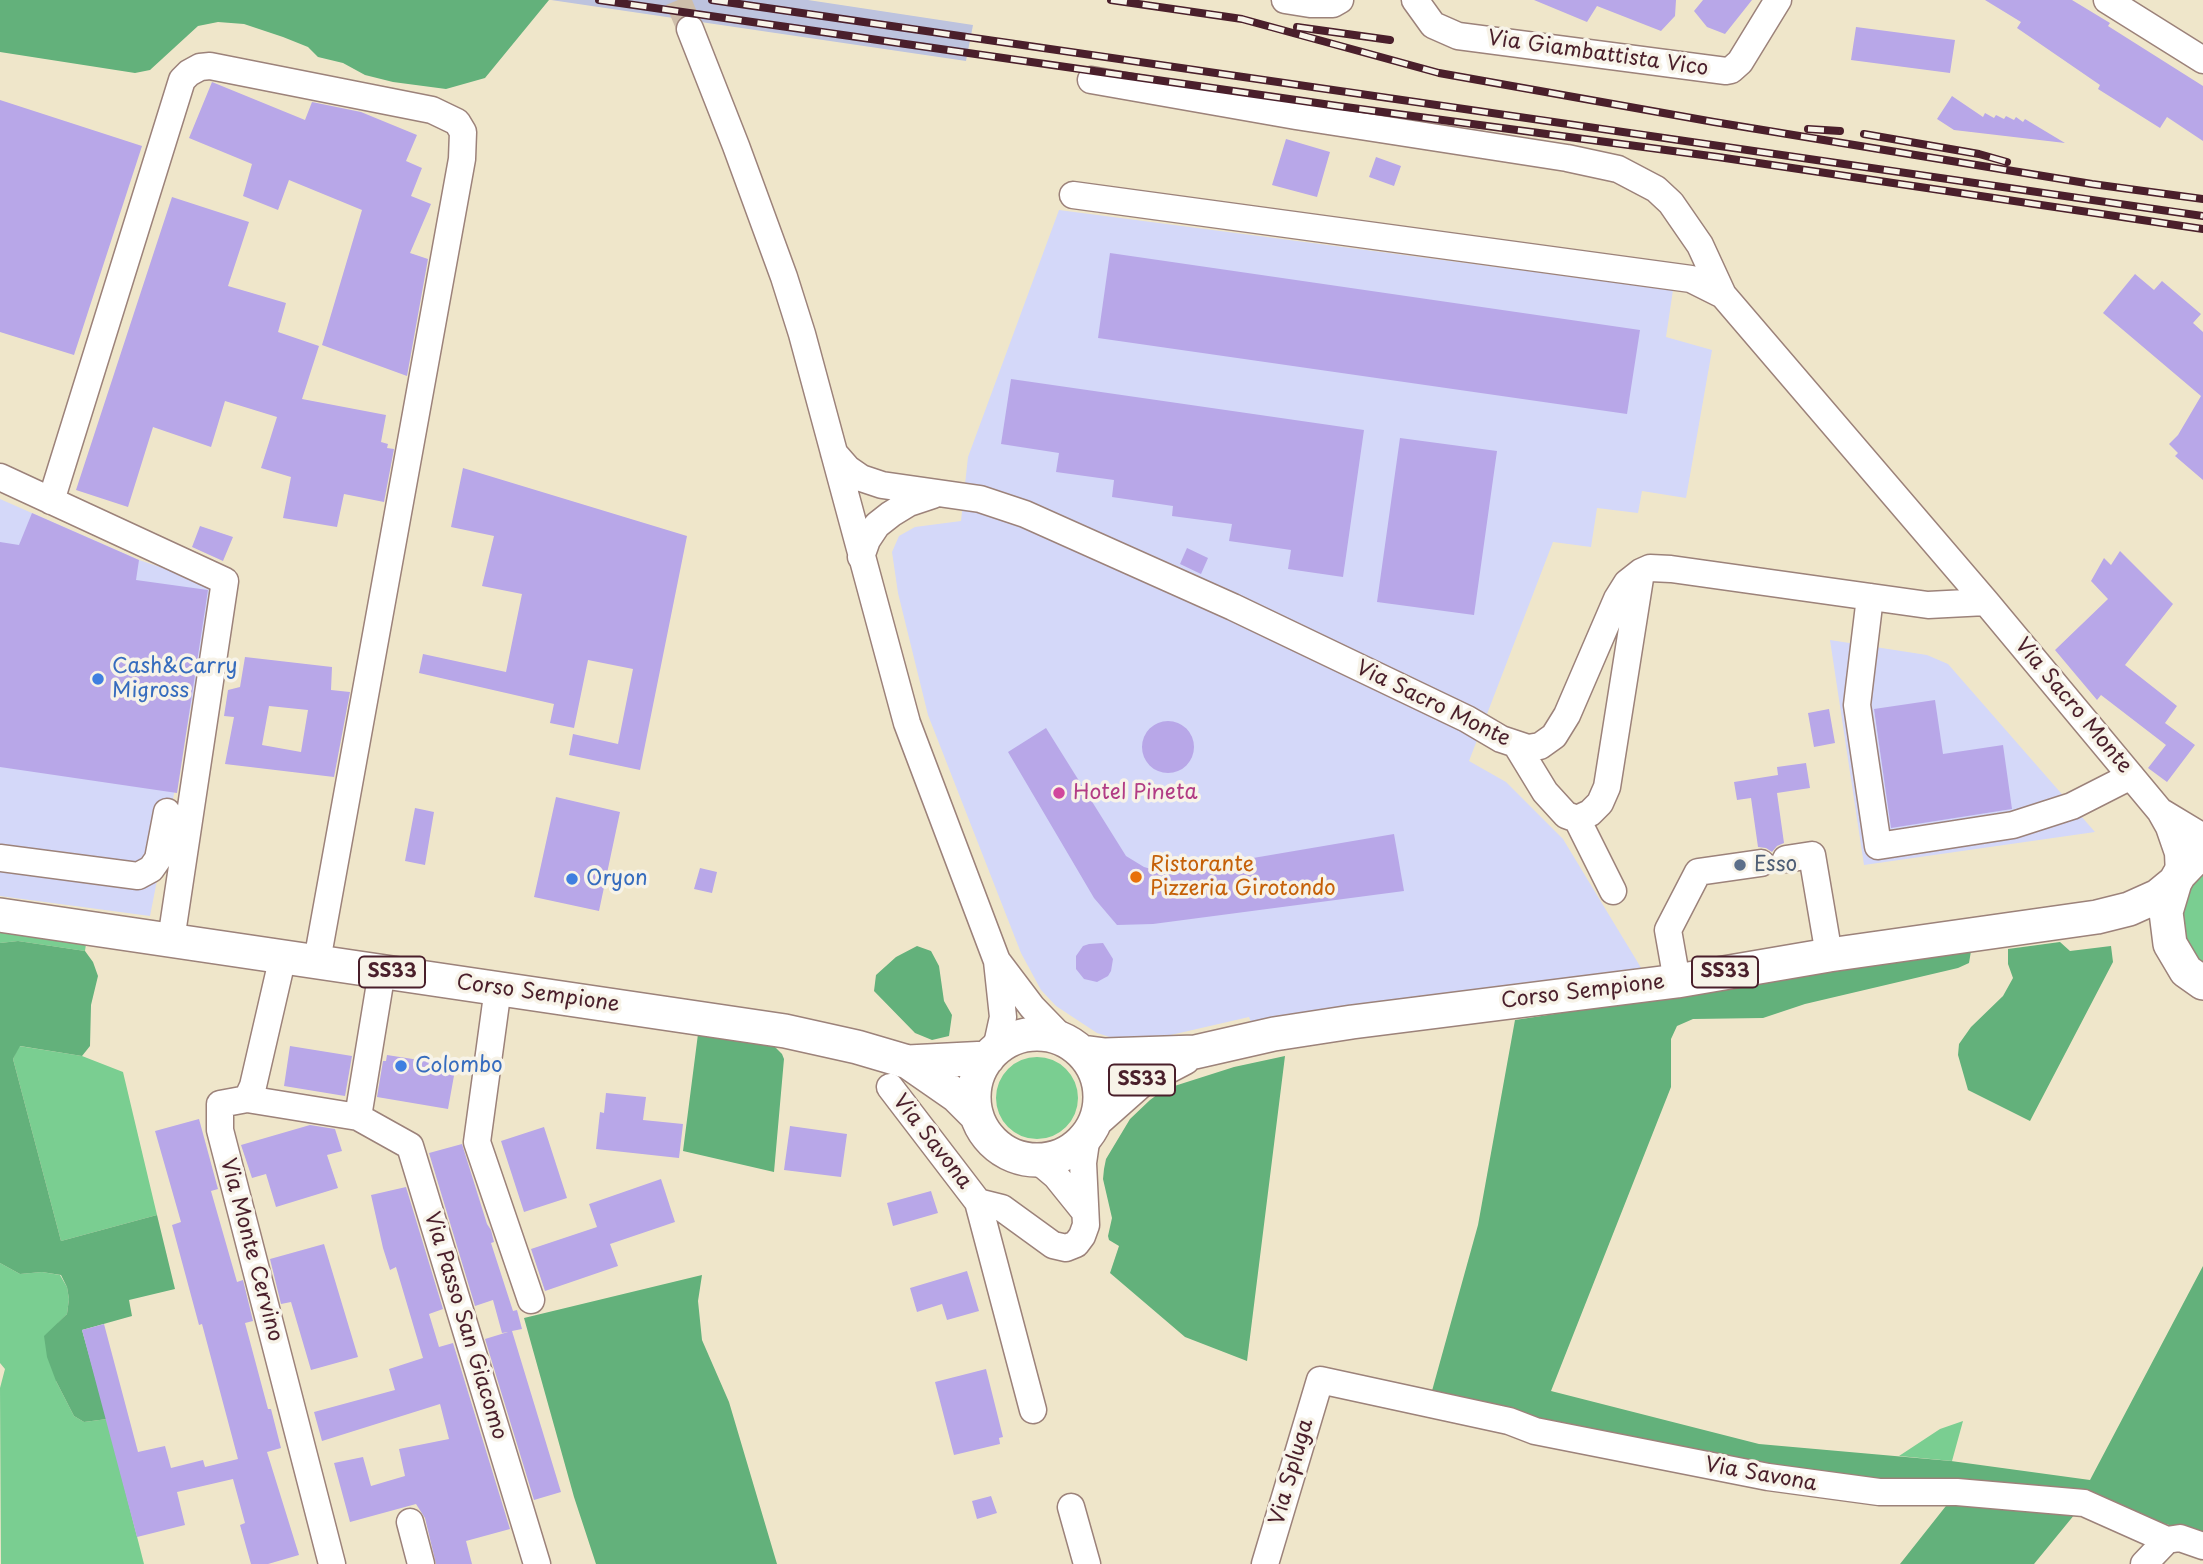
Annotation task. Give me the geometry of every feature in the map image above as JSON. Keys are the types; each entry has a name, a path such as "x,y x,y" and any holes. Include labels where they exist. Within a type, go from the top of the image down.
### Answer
{"main road":[{"name":"SS33","path":"2097,917 2129,909 2158,896 2203,853"},
{"path":"2177,878 2166,912 2170,943 2186,971 2203,983"},
{"name":"Corso Sempione","path":"0,915 785,1031 957,1096 977,1116"},
{"name":"Corso Sempione","path":"1073,1046 1105,1055 1195,1052 1274,1034 1352,1022 1676,981 1829,955 2097,917"},
{"name":"SS33","path":"2097,917 2145,929 2170,943"},
{"path":"1045,1034 1073,1046 1093,1067 1099,1084 1100,1102 1092,1128 1075,1147 1060,1156 1026,1159 995,1145 984,1132 974,1101 980,1071 992,1053 1006,1042 1025,1035 1045,1034"},
{"name":"Corso Sempione","path":"1092,1128 1140,1081 1195,1052"},
{"name":"Corso Sempione","path":"899,1074 992,1053"}],"street":[{"path":"1285,0 1321,4 1333,4 1340,0"},
{"name":"Via Giambattista Vico","path":"1421,9 1440,30 1458,36 1727,71 1740,62 1778,0"},
{"path":"2107,0 2203,60"},
{"path":"690,29 736,146 803,334 907,723 997,961 1003,1017 992,1053"},
{"path":"51,501 182,80 189,73 200,67 210,66 432,110 457,122 463,132 462,159 317,961"},
{"path":"1091,80 1309,118 1567,158 1618,169 1656,189 1671,203 1700,245 1723,295"},
{"name":"Via Sacro Monte","path":"1073,195 1691,279 1723,295 1986,602 2160,811 2178,853 2177,878"},
{"name":"Via Sacro Monte","path":"834,453 848,469 861,478 884,486 980,499 1025,514 1233,607 1517,746 1528,748 1540,746 1554,736 1567,715 1617,599 1627,583 1641,572"},
{"path":"0,477 225,581 171,940"},
{"name":"Via Sacro Monte","path":"861,557 867,540 877,525 909,503 934,494"},
{"path":"1577,819 1590,813 1600,803 1607,787 1641,572 1650,568 1671,569 1928,605 1986,602"},
{"path":"1870,597 1857,705 1878,845 2013,825 2072,806 2131,776"},
{"path":"1517,746 1545,792 1566,815 1577,819 1613,891"},
{"name":"Via Sacro Monte","path":"2160,811 2203,837"},
{"path":"0,858 138,876 151,869 158,859 167,812"},
{"path":"1676,981 1668,930 1698,872 1812,855 1829,955"},
{"path":"247,1098 253,1086 283,956"},
{"path":"997,961 1032,1007 1073,1046"},
{"path":"358,1117 382,971"},
{"path":"498,988 477,1142 531,1300"},
{"name":"Via Savona","path":"899,1074 978,1202 1033,1410"},
{"name":"Via Passo San Giacomo","path":"247,1098 358,1117 410,1146 537,1564"},
{"name":"Via Monte Cervino","path":"247,1098 220,1104 220,1130 332,1564"},
{"path":"978,1202 1002,1208 1053,1245 1066,1248 1076,1244 1086,1225 1083,1163 1092,1128"},
{"path":"1037,1160 1056,1176 1085,1212"},
{"name":"Via Savona","path":"1320,1380 1509,1422 1535,1432 1780,1479 1879,1492 1956,1492 2084,1503 2167,1540 2180,1538 2203,1546"},
{"name":"Via Spluga","path":"1265,1564 1320,1380"},
{"path":"1071,1507 1087,1564"},
{"path":"410,1522 421,1564"},
{"path":"2144,1564 2167,1540"}],"shaded area":[{"path":"551,0 808,0 973,25 966,61"},
{"path":"1059,210 1673,290 1666,337 1712,350 1686,498 1642,491 1638,513 1597,508 1591,547 1553,542 1469,761 1506,782 1563,839 1643,971 1252,1025 1249,1017 1149,1040 1116,1039 1097,1033 1056,1006 1041,990 1021,953 928,715 898,593 892,552 899,536 915,527 961,521 968,457"},
{"name":"Cash&Carry Migross","path":"0,499 139,560 215,585 150,916 0,896"},
{"path":"1830,640 1927,655 1948,664 2095,832 1864,865"}],"green space":[{"path":"0,0 549,0 485,78 446,89 393,82 365,75 343,63 318,57 308,47 244,24 218,22 198,26 150,70 135,73 0,52"},
{"path":"2203,866 2203,968 2181,941 2183,890"},
{"path":"0,931 86,944 85,951 18,941 0,943"},
{"path":"18,941 85,951 98,976 91,1005 90,1046 82,1056 20,1046 13,1059 61,1241 157,1215 175,1289 129,1300 132,1316 82,1330 107,1419 84,1422 74,1416 47,1357 44,1336 67,1314 69,1299 61,1275 42,1272 20,1274 0,1263 0,943"},
{"path":"2060,942 2070,951 2111,946 2113,962 2030,1121 1968,1090 1958,1055 1959,1044 1971,1027 2003,996 2013,978 2008,964 2008,949"},
{"path":"917,946 931,951 939,966 944,1001 952,1015 949,1036 932,1040 915,1033 874,991 876,975 896,957"},
{"path":"1971,951 1969,963 1958,968 1805,1004 1763,1018 1693,1019 1677,1026 1671,1039 1671,1087 1551,1391 1759,1444 1951,1461 2090,1480 2203,1266 2203,1535 2081,1499 1852,1484 1430,1398 1478,1225 1515,1020"},
{"path":"698,1034 774,1046 782,1054 784,1059 774,1172 683,1151"},
{"path":"19,1046 82,1056 123,1072 157,1215 61,1241 13,1059"},
{"path":"1285,1056 1247,1361 1185,1337 1110,1273 1119,1246 1109,1240 1108,1236 1112,1218 1103,1179 1104,1169 1106,1159 1130,1119 1165,1089 1234,1067"},
{"path":"1037,1057 1053,1060 1066,1069 1075,1082 1078,1098 1075,1114 1066,1127 1053,1136 1037,1139 1021,1136 1008,1127 999,1114 996,1098 999,1082 1008,1069 1021,1060"},
{"path":"0,1263 20,1274 42,1272 60,1275 67,1287 67,1314 58,1323 56,1381 74,1416 84,1422 107,1419 144,1564 1,1564 0,1388 5,1369 0,1363"},
{"path":"702,1275 698,1301 702,1340 729,1402 777,1564 596,1564 574,1497 524,1318"},
{"path":"1963,1421 1952,1461 1899,1456 1940,1429"},
{"path":"1957,1492 2084,1503 2034,1564 1900,1564"}],"building":[{"path":"1534,0 1676,0 1675,16 1661,31 1597,6 1587,22"},
{"path":"1703,0 1752,0 1725,34 1707,27 1694,11"},
{"path":"1985,0 2072,0 2110,23 2108,26 2203,86 2203,141 2167,117 2160,128 2098,89 2100,85 2017,28 2021,22"},
{"path":"1856,27 1955,40 1950,73 1851,60"},
{"path":"212,82 305,120 312,102 361,112 417,135 406,161 422,168 411,196 431,204 410,253 428,259 407,376 322,345 362,210 289,180 278,210 243,196 252,164 189,138"},
{"path":"1952,96 1983,117 1985,113 1994,118 1996,115 2004,119 2006,116 2014,120 2016,117 2023,122 2025,119 2065,143 1954,130 1937,119"},
{"path":"0,100 142,146 74,355 0,332"},
{"path":"1286,139 1330,152 1317,197 1272,185"},
{"path":"1376,157 1401,166 1394,186 1369,177"},
{"path":"172,197 249,222 228,286 286,303 278,332 319,346 302,399 386,415 381,442 388,444 387,448 394,449 384,502 344,494 337,527 283,518 291,477 261,468 277,417 225,401 211,447 153,427 128,507 76,490"},
{"path":"1110,253 1640,330 1627,414 1098,338"},
{"path":"2135,274 2154,290 2162,281 2201,314 2193,323 2203,332 2203,480 2175,456 2178,453 2169,444 2178,435 2201,396 2103,313"},
{"path":"1011,379 1364,430 1343,577 1288,569 1291,550 1229,541 1232,524 1172,516 1173,506 1112,497 1114,480 1056,472 1059,453 1001,444"},
{"path":"1400,438 1497,451 1474,615 1377,602"},
{"path":"463,468 687,536 640,770 569,755 573,734 618,744 633,669 588,660 574,728 550,723 554,704 419,673 423,654 506,672 522,594 482,586 494,536 451,527"},
{"name":"Cash&Carry Migross","path":"32,513 139,560 136,580 208,590 177,793 0,767 0,542 19,545"},
{"path":"200,526 233,537 223,561 192,547"},
{"path":"1187,548 1208,558 1201,574 1180,564"},
{"path":"2120,551 2173,604 2125,665 2177,706 2165,723 2195,745 2167,782 2148,768 2166,745 2101,695 2097,700 2055,650 2108,599 2091,581 2104,558 2111,565"},
{"path":"245,657 332,667 331,690 350,692 334,777 225,764 234,717 224,716 228,690 240,687","holes":["269,706 308,710 301,752 262,745"]},
{"path":"1935,700 1943,754 2003,745 2012,809 1891,828 1874,709"},
{"path":"1829,709 1835,743 1814,747 1808,713"},
{"name":"Hotel Pineta","path":"1168,721 1187,728 1194,747 1187,766 1168,773 1149,766 1142,747 1149,728"},
{"name":"Hotel Pineta","path":"1046,728 1126,856 1144,867 1165,873 1394,834 1404,891 1153,924 1117,925 1094,898 1008,752"},
{"path":"1806,763 1810,788 1777,793 1784,843 1772,852 1758,847 1751,798 1737,800 1734,782 1778,775 1777,767"},
{"path":"556,797 620,812 599,911 534,897"},
{"path":"415,808 434,812 425,865 405,861"},
{"path":"700,868 717,872 712,893 694,889"},
{"path":"1103,943 1113,959 1111,971 1097,982 1084,979 1076,969 1076,956 1083,946"},
{"path":"290,1046 352,1056 345,1096 284,1086"},
{"path":"387,1055 432,1062 431,1066 455,1070 448,1109 377,1097 383,1061 386,1061"},
{"path":"606,1093 646,1097 643,1120 683,1124 679,1158 596,1149 600,1112 604,1113"},
{"path":"199,1119 218,1189 211,1191 237,1282 243,1280 253,1321 245,1323 281,1448 267,1452 299,1555 268,1564 251,1564 240,1525 245,1523 233,1479 177,1492 185,1525 137,1537 82,1330 104,1324 138,1452 165,1446 171,1468 203,1460 205,1467 238,1459 172,1225 181,1222 155,1131"},
{"path":"310,1125 335,1129 342,1151 327,1155 338,1188 276,1207 266,1174 252,1178 241,1145"},
{"path":"790,1126 847,1134 841,1177 784,1170"},
{"path":"544,1127 567,1198 524,1212 501,1141"},
{"path":"462,1144 491,1230 494,1242 491,1243 513,1311 517,1310 522,1329 512,1331 561,1492 534,1500 485,1339 508,1332 502,1333 493,1300 475,1306 429,1153"},
{"path":"661,1179 675,1222 610,1244 618,1266 545,1291 531,1249 597,1227 589,1204"},
{"path":"406,1187 443,1309 429,1314 439,1347 453,1343 510,1529 466,1541 472,1564 436,1564 425,1518 416,1504 350,1522 334,1463 363,1457 371,1486 405,1476 399,1449 449,1439 440,1404 322,1441 314,1412 395,1390 389,1369 423,1358 396,1267 390,1270 371,1195"},
{"path":"931,1191 938,1213 893,1226 887,1203"},
{"path":"324,1244 358,1357 311,1370 291,1302 281,1304 270,1259"},
{"path":"967,1271 979,1311 947,1320 942,1304 917,1312 910,1288"},
{"path":"986,1369 1003,1437 999,1438 1000,1444 954,1455 935,1382"},
{"path":"991,1496 997,1513 977,1519 972,1501"}],"tunnel":[{"path":"678,0 690,29"}],"railway":[{"path":"599,0 1338,106 1718,157 2203,229"},
{"path":"712,0 2203,216"},
{"path":"1111,0 1242,19 1439,73 1714,122 2092,184 2203,199"},
{"path":"1297,27 1390,40"},
{"path":"1808,129 1840,131"},
{"path":"1864,134 1979,154 2007,162"}],"place":[{"name":"Cash&Carry Migross","path":"98,679"},
{"name":"Hotel Pineta","path":"1059,793"},
{"name":"Esso","path":"1740,865"},
{"name":"Ristorante Pizzeria Girotondo","path":"1136,877"},
{"name":"Oryon","path":"572,879"},
{"name":"Colombo","path":"401,1066"}]}
